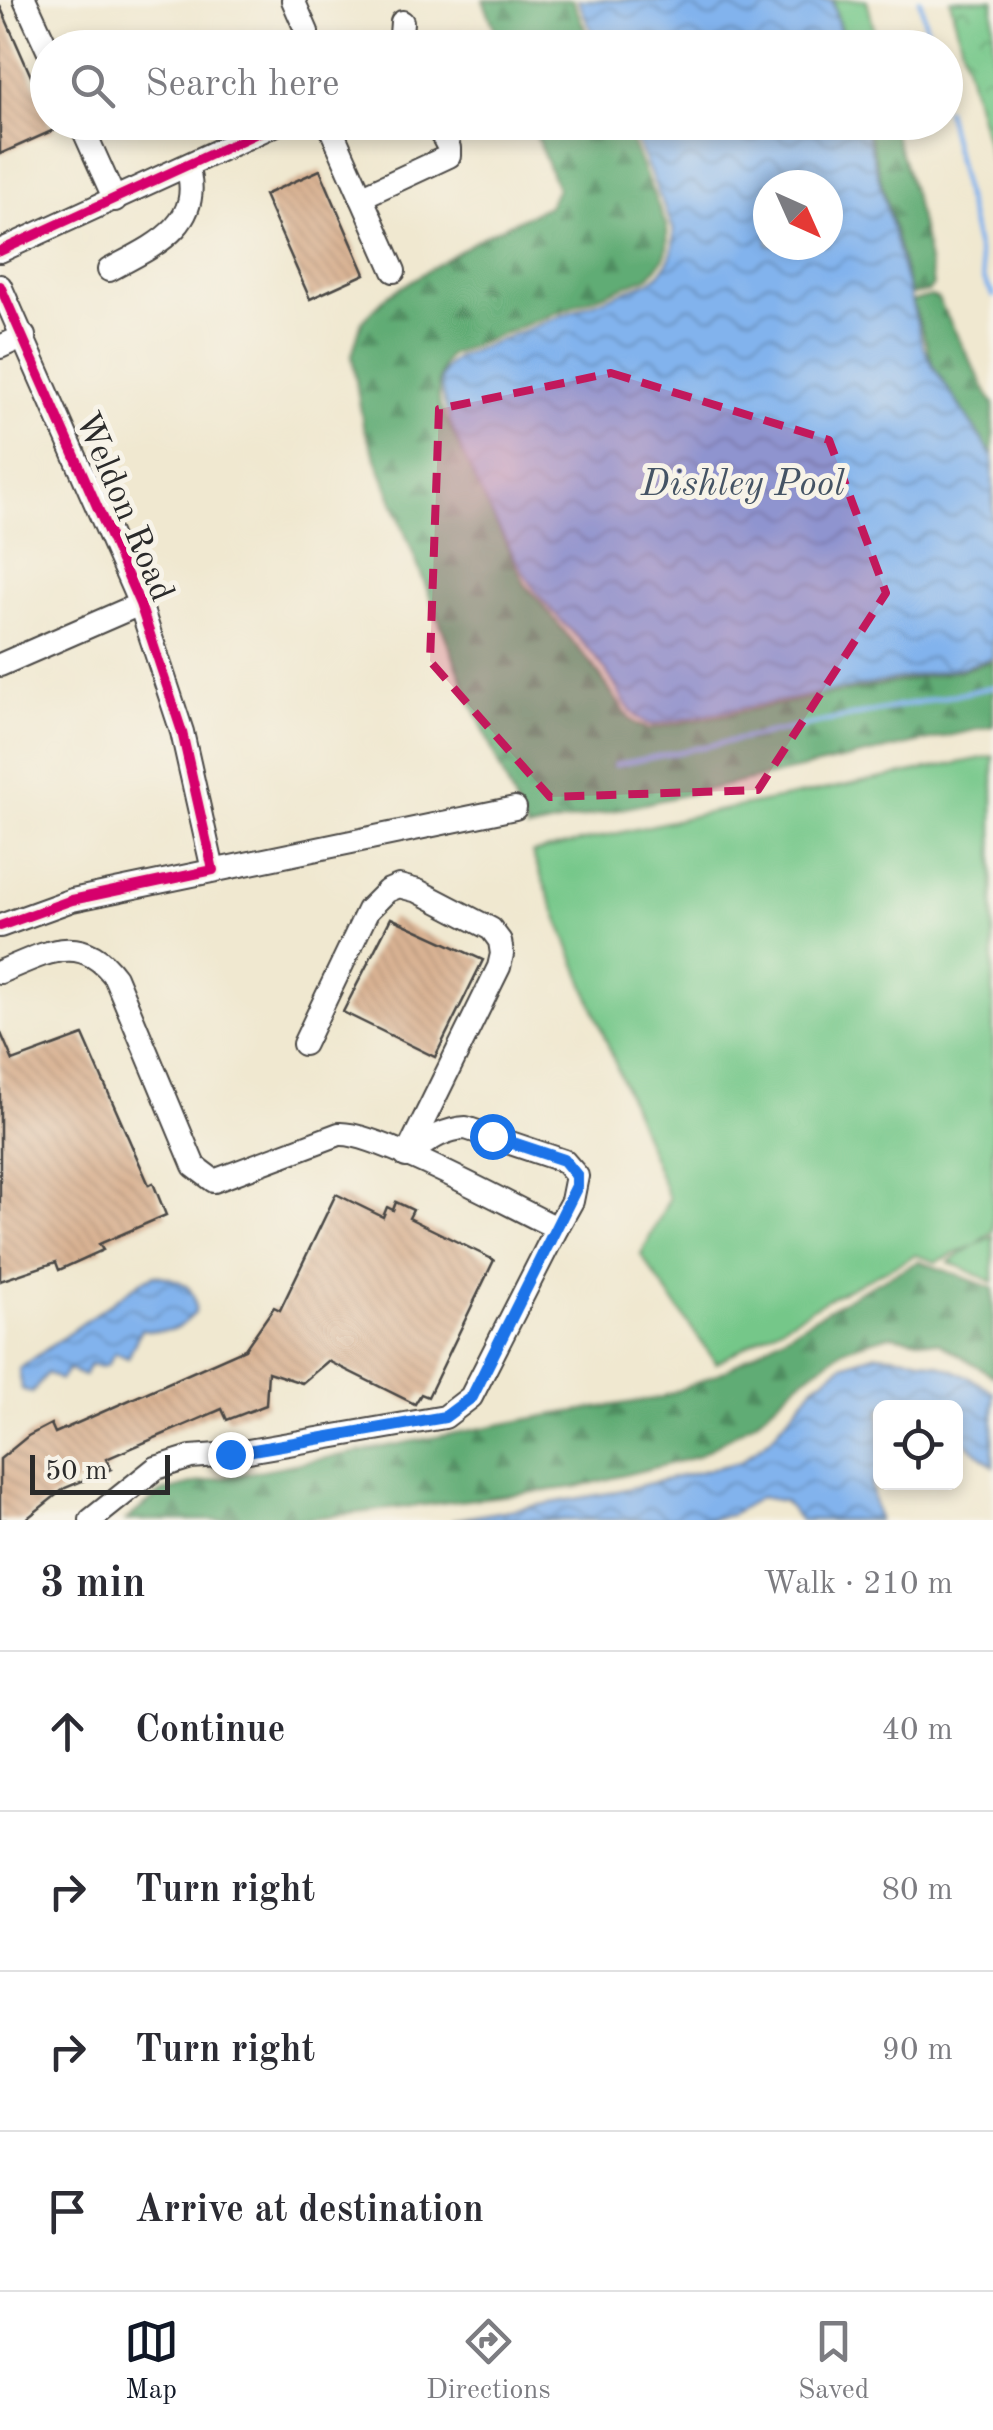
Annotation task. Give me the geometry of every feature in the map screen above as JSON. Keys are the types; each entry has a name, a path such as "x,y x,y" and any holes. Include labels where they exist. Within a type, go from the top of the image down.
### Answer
{"street":[{"path":"25,0 39,30"},
{"path":"293,0 306,30"},
{"path":"401,30 402,22"},
{"path":"88,140 114,200"},
{"path":"0,251 243,140"},
{"path":"336,140 394,271"},
{"path":"362,197 449,156 445,140"},
{"path":"109,270 162,240 178,225 193,198 188,166"},
{"name":"Weldon Road","path":"0,286 140,604 182,732 213,870"},
{"path":"0,347 24,336"},
{"path":"0,665 140,604"},
{"path":"0,926 72,900 515,808"},
{"path":"304,1044 368,910 387,891 399,886 418,891 491,929 500,941 499,967 406,1156"},
{"path":"0,972 55,949 81,950 102,960 115,977 194,1166 214,1181 351,1133 557,1228"},
{"path":"91,1520 156,1468 191,1457 230,1454 445,1417 472,1397 577,1186 577,1176 564,1160 466,1128 436,1135 406,1156"}],"highlighted area":[{"path":"611,373 829,440 886,593 758,790 550,797 430,661 439,409"}],"green space":[{"path":"483,0 573,0 585,30 495,30"},
{"path":"833,0 867,0 874,30 841,30"},
{"path":"950,0 993,0 993,169 963,51 963,30 958,30"},
{"path":"538,140 631,140 667,227 668,244 663,260 648,277 449,355 440,374 440,407 525,584 594,667 629,718 649,729 993,661 993,726 527,830 467,692 363,425 352,355 362,321 387,296 482,237 548,206 557,188"},
{"path":"871,140 896,140 916,203 933,285 928,292 911,295"},
{"path":"931,296 938,299 993,404 993,456 934,367 912,301"},
{"path":"993,756 993,1231 976,1245 993,1236 993,1282 949,1262 975,1245 936,1262 916,1255 828,1299 716,1363 641,1255 669,1199 532,853 697,815"},
{"path":"919,1261 993,1288 993,1376 940,1343 890,1335 846,1348 797,1383 756,1421 696,1457 577,1487 296,1520 126,1520 162,1492 196,1483 545,1416 660,1398 724,1371"}],"water":[{"path":"578,0 832,0 840,30 591,30"},
{"name":"Dishley Pool","path":"636,140 868,140 923,346 993,457 993,658 963,667 652,725 629,709 597,658 554,613 527,577 464,454 443,397 441,379 447,366 459,356 650,281 670,258 673,228"},
{"path":"155,1275 179,1281 190,1289 195,1312 184,1323 165,1331 141,1329 128,1358 115,1352 102,1367 90,1364 84,1376 68,1369 60,1380 47,1373 32,1393 22,1389 19,1369"},
{"path":"877,1354 908,1357 938,1364 993,1392 993,1466 963,1440 963,1400 873,1400 871,1485 878,1520 800,1520 784,1501 760,1497 730,1515 703,1520 452,1520 609,1493 740,1462 771,1438 814,1386 843,1365"}],"building":[{"path":"0,6 30,74 32,140 0,154"},
{"path":"320,170 365,274 310,299 264,195"},
{"path":"391,918 483,960 435,1057 343,1012"},
{"path":"0,1031 13,1061 83,1035 166,1215 99,1244 103,1250 59,1270 56,1262 0,1281"},
{"path":"336,1194 383,1217 387,1207 393,1210 396,1202 413,1210 409,1218 494,1260 428,1397 421,1394 415,1404 328,1361 302,1383 268,1372 266,1405 227,1420 222,1409 106,1459 111,1469 65,1488 25,1520 0,1520 0,1459 28,1436 51,1424 55,1433 245,1349 274,1307 280,1310"}],"waterway":[{"path":"920,0 927,30"},
{"path":"953,140 984,279 993,296"},
{"path":"615,765 993,687"}],"cycle path":[{"path":"0,251 242,140"},
{"path":"0,286 140,604 182,732 213,870 72,900 0,926"}],"route":[{"path":"230,1454 445,1417 472,1397 577,1186 577,1176 564,1160 492,1136"}]}
